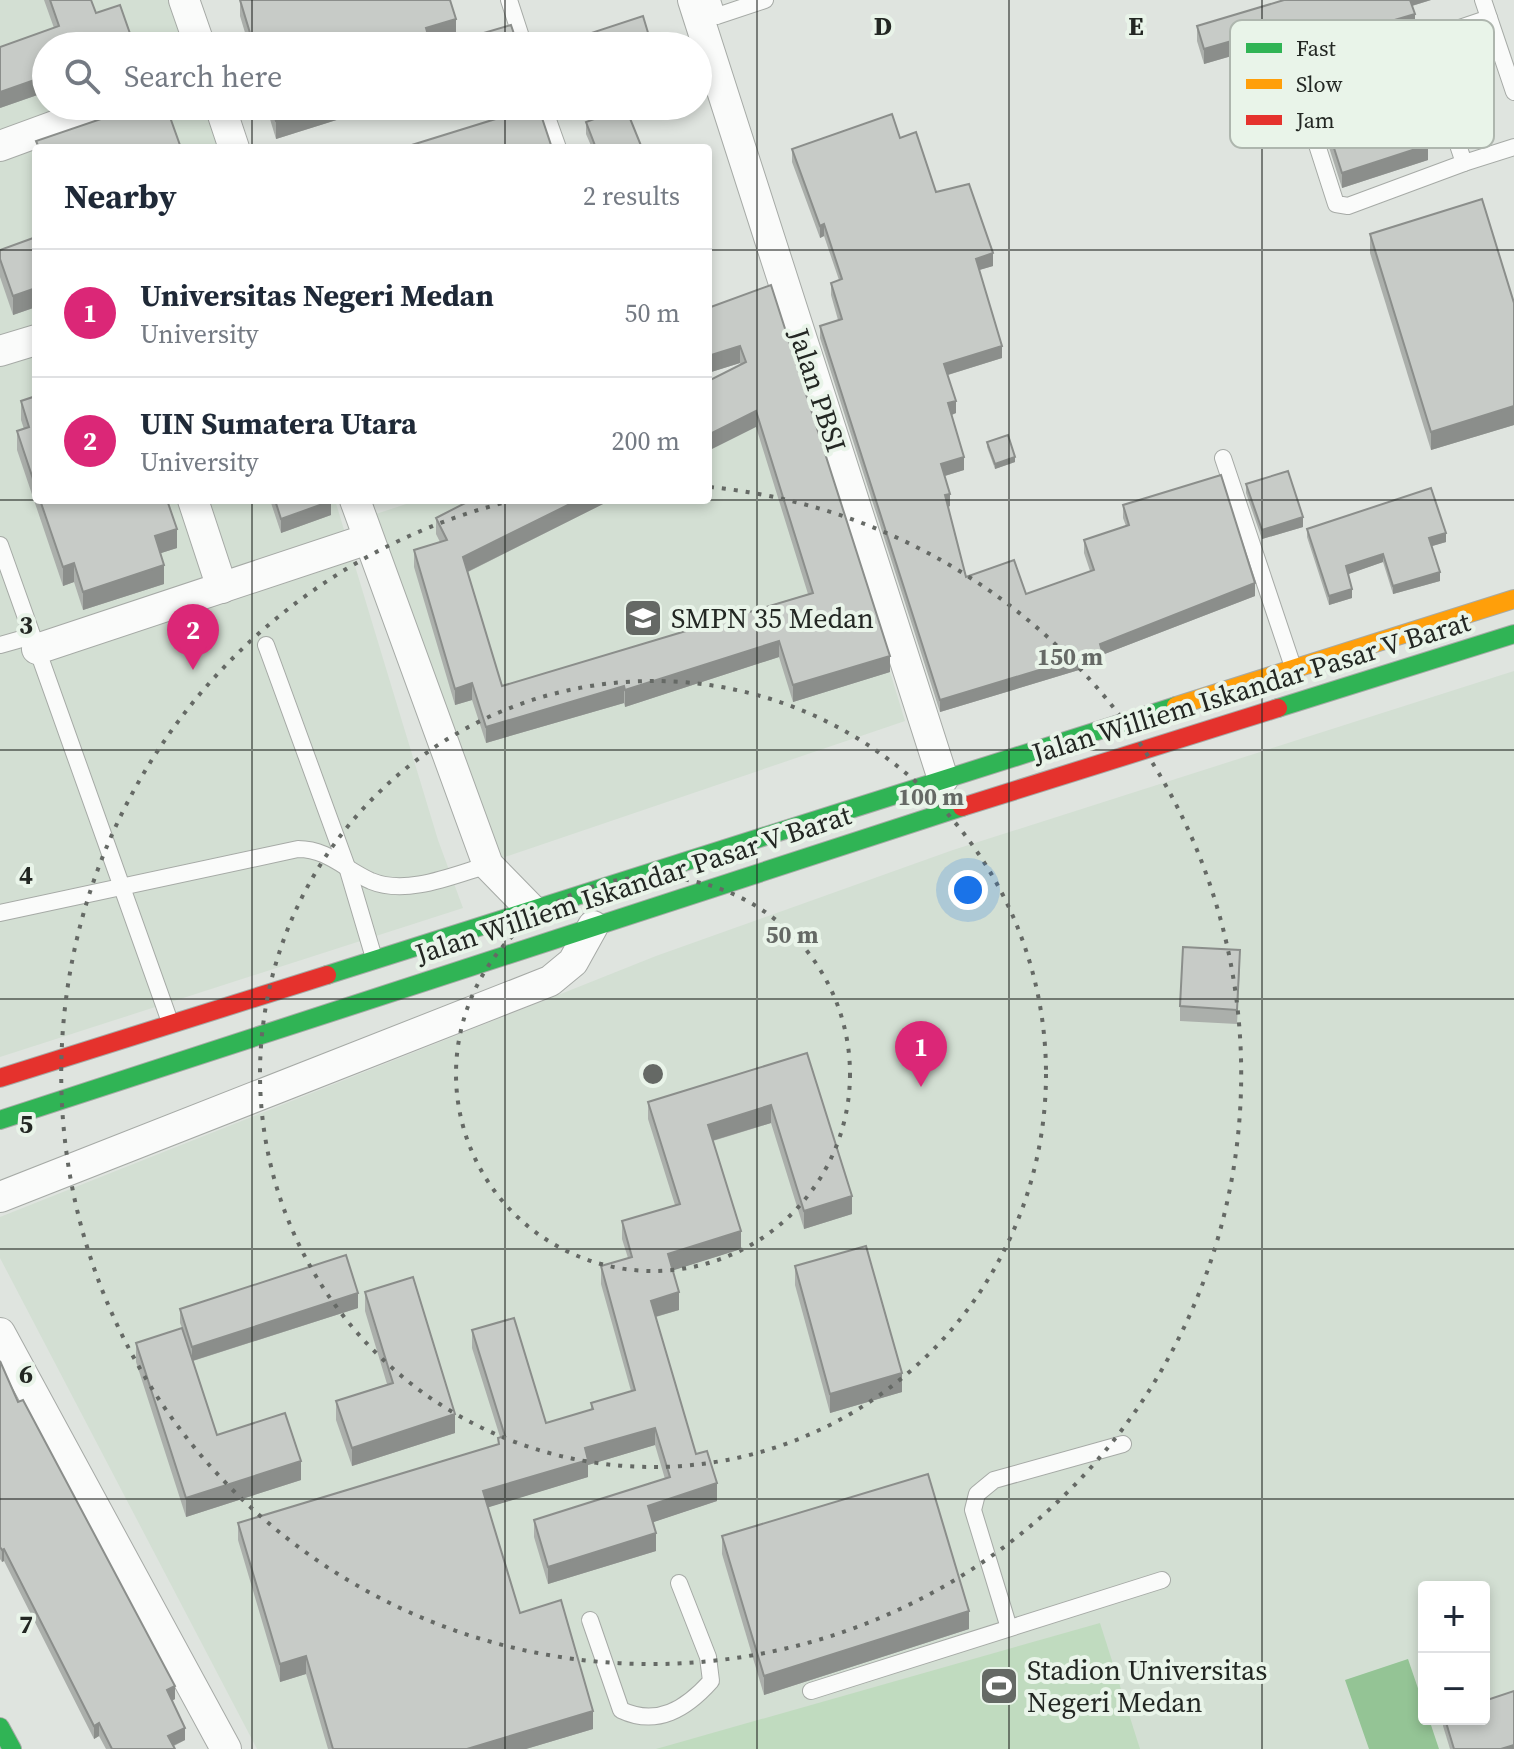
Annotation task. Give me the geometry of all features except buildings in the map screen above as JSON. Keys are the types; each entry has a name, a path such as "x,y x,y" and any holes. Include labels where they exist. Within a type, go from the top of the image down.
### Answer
{"main road":[{"name":"Jalan Williem Iskandar Pasar V Barat","path":"0,1078 1514,599"},
{"name":"Jalan Williem Iskandar Pasar V Barat","path":"0,1120 593,926 1514,634"},
{"path":"1340,654 1351,685"},
{"path":"0,1727 12,1749"}],"street":[{"path":"184,0 195,32"},
{"name":"Jalan PBSI","path":"693,0 702,32"},
{"name":"Jalan PBSI","path":"712,64 778,288 943,779"},
{"path":"0,146 71,120"},
{"path":"225,120 233,144"},
{"path":"0,351 32,341"},
{"path":"194,504 222,588"},
{"path":"356,504 488,865 531,909"},
{"path":"35,642 222,588 368,539"},
{"path":"0,1197 550,981 573,962 593,926"},
{"path":"0,1333 226,1749"}],"lane":[{"path":"509,0 519,32"},
{"path":"712,0 717,16 765,0"},
{"path":"1483,0 1489,18 1484,20"},
{"path":"1494,33 1514,92"},
{"path":"548,120 557,144"},
{"path":"1318,148 1336,204 1348,206 1514,147"},
{"path":"1459,148 1464,163"},
{"path":"1223,458 1293,668"},
{"path":"0,545 170,1024"},
{"path":"0,645 35,642"},
{"path":"266,645 347,867 375,959"},
{"path":"0,913 298,849 321,852 372,881 391,886 447,877 488,865"},
{"path":"1009,1628 973,1510 977,1494 994,1480 1123,1444"},
{"path":"811,1691 1162,1580"},
{"path":"590,1620 621,1710 650,1719 679,1709 692,1702 711,1681 708,1657 679,1583"}],"shaded area":[{"path":"0,0 184,0 194,32 32,32 32,120 220,120 228,144 32,144 32,504 336,504 438,840 463,908 0,1057"},
{"name":"SMPN 35 Medan","path":"800,376 905,721 496,860 376,514 406,504 712,504 712,405"},
{"path":"1514,671 1514,1749 257,1749 0,1258 0,1217 656,956 953,850"},
{"name":"Stadion Universitas Negeri Medan","path":"1100,1623 1140,1749 656,1749"},
{"path":"1408,1659 1418,1688 1418,1725 1431,1725 1439,1749 1369,1749 1345,1680"}],"traffic: fast":[{"path":"1278,708 1514,634"},
{"path":"327,975 1176,706"},
{"path":"0,1120 962,807"},
{"path":"0,1727 12,1749"}],"traffic: slow":[{"path":"1176,706 1514,599"}],"traffic: jam":[{"path":"962,807 1278,708"},
{"path":"0,1078 327,975"}],"place":[{"name":"SMPN 35 Medan","path":"643,618"},
{"name":"UIN Sumatera Utara","path":"193,670"},
{"name":"Universitas Negeri Medan","path":"921,1087"},
{"name":"Stadion Universitas Negeri Medan","path":"999,1686"}]}
